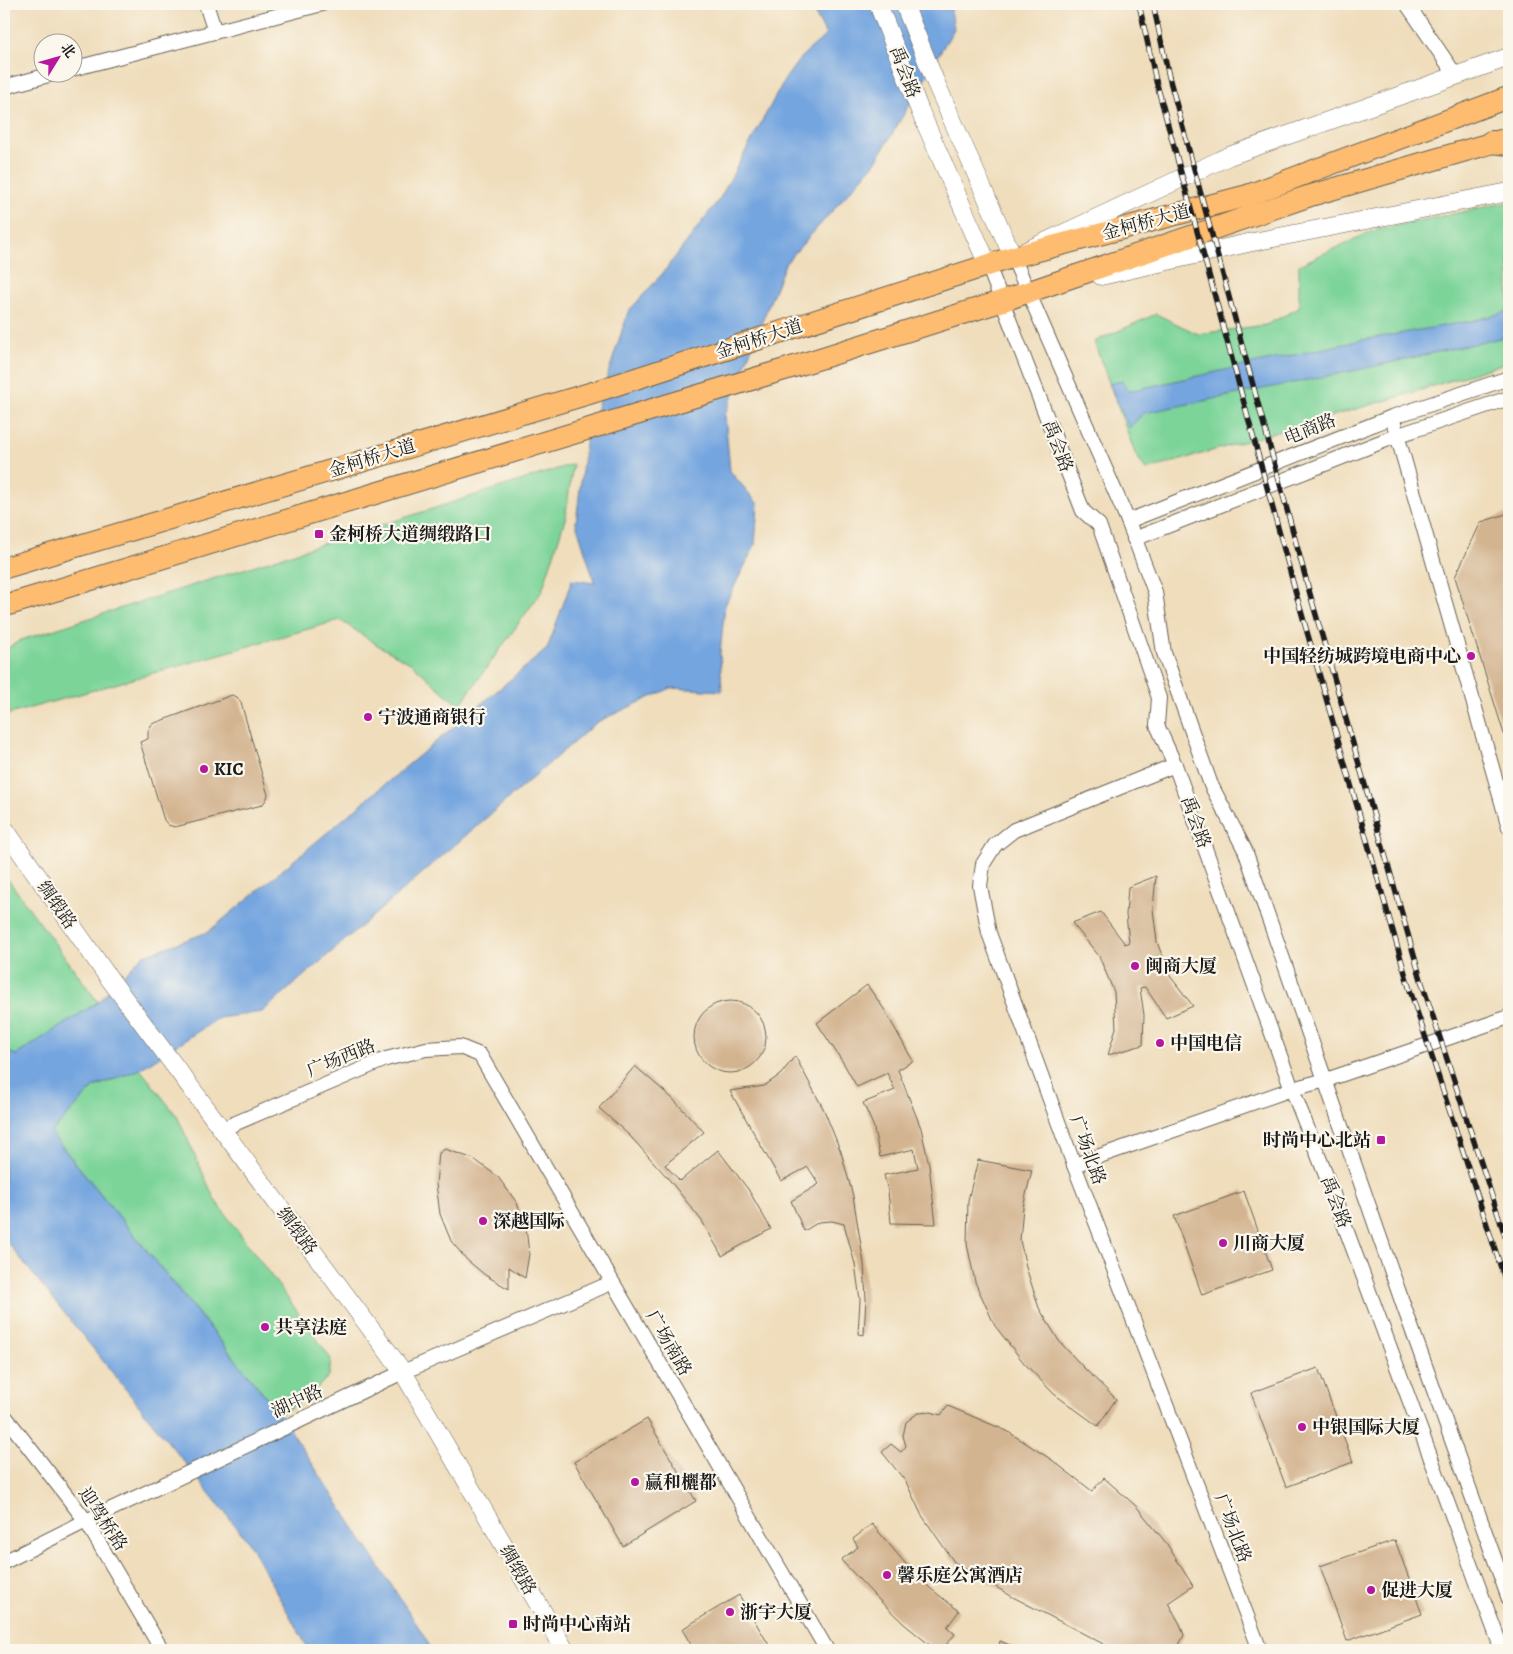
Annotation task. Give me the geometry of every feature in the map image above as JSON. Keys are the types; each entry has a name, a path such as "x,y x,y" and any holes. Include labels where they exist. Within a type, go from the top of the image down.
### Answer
{"main road":[{"name":"金柯桥大道","path":"4,568 590,393 1013,257 1246,196 1509,97"},
{"name":"金柯桥大道","path":"4,606 577,434 1002,301 1309,196 1503,141"}],"street":[{"path":"206,4 214,32"},
{"path":"82,66 322,4"},
{"name":"禹会路","path":"878,4 920,111 988,265 1083,511 1099,525 1159,698 1157,725 1175,765 1292,1089 1355,1253 1502,1650"},
{"name":"禹会路","path":"904,4 935,81 1128,522 1155,592 1164,653 1211,784 1245,850 1404,1307 1509,1599"},
{"path":"1407,4 1456,76"},
{"path":"1013,257 1229,156 1509,57"},
{"path":"4,88 32,80"},
{"path":"1027,292 1248,243 1509,192"},
{"name":"电商路","path":"1128,522 1392,417 1509,378"},
{"path":"1134,539 1396,436 1509,398"},
{"path":"1392,417 1509,828"},
{"name":"广场北路","path":"1175,765 1014,830 996,845 983,864 980,886 989,933 1074,1165 1260,1650"},
{"name":"绸缎路","path":"4,828 106,974 403,1372 565,1650"},
{"path":"1074,1165 1292,1089 1326,1080 1509,1017"},
{"name":"广场西路","path":"222,1129 386,1060 426,1049 460,1047 480,1055"},
{"name":"广场南路","path":"480,1055 826,1650"},
{"name":"湖中路","path":"4,1562 403,1372 611,1283"},
{"name":"迎驾桥路","path":"4,1415 86,1522 162,1650"}],"green space":[{"path":"1509,202 1509,362 1408,394 1146,470 1135,453 1094,342 1156,314 1198,334 1266,325 1299,308 1299,265 1372,231"},
{"path":"573,464 565,519 542,591 459,706 412,664 379,646 340,620 6,715 4,713 4,650 21,640"},
{"path":"4,874 98,1002 16,1056 4,1050"},
{"path":"140,1069 177,1116 215,1200 331,1359 329,1376 309,1396 280,1414 51,1133 94,1087"}],"water":[{"path":"821,4 950,4 954,29 875,163 785,264 725,415 730,471 758,504 755,545 725,605 720,653 722,691 671,688 597,722 262,1012 219,1018 140,1069 94,1087 51,1133 280,1414 432,1650 309,1650 247,1540 4,1238 4,1050 16,1055 98,1002 142,956 208,932 547,649 572,580 595,583 576,523 585,445 628,312 663,273 720,198 785,79 801,57 826,35 815,14"},
{"path":"1509,311 1509,336 1362,369 1144,413 1129,428 1109,384 1122,381 1129,391 1362,340 1472,321"}],"building":[{"path":"1509,513 1509,750 1455,577 1481,522"},
{"name":"KIC","path":"232,695 237,697 241,703 268,795 266,800 262,805 175,827 168,825 164,820 140,742 148,739 148,731 152,724"},
{"name":"闽商大厦","path":"1156,876 1153,909 1157,942 1170,976 1193,1006 1166,1018 1145,987 1140,988 1144,1015 1143,1045 1108,1055 1116,1028 1114,992 1099,956 1072,923 1101,912 1125,944 1129,942 1126,915 1128,887"},
{"path":"867,985 884,1009 913,1061 898,1070 921,1128 929,1165 936,1224 891,1223 888,1191 884,1175 918,1168 914,1149 880,1157 873,1125 863,1103 895,1090 887,1073 857,1087 817,1023"},
{"path":"723,1001 737,1001 756,1011 766,1030 766,1044 756,1063 737,1073 723,1073 704,1063 694,1044 694,1030 704,1011"},
{"path":"795,1056 824,1110 841,1152 853,1196 864,1264 866,1299 864,1335 858,1334 860,1300 855,1264 844,1224 832,1221 819,1222 804,1231 791,1201 819,1184 808,1167 781,1181 730,1091 764,1086 781,1074"},
{"path":"635,1066 672,1098 704,1132 665,1165 680,1181 718,1150 748,1189 771,1229 722,1256 702,1221 667,1177 630,1136 599,1108"},
{"name":"深越国际","path":"445,1149 474,1159 498,1177 517,1203 526,1228 529,1254 525,1278 509,1267 509,1289 485,1275 467,1260 451,1241 440,1214 436,1184 439,1153"},
{"path":"978,1160 1032,1170 1023,1207 1020,1240 1026,1267 1039,1308 1059,1341 1116,1399 1098,1426 1054,1394 1024,1363 995,1326 975,1282 967,1244 968,1200"},
{"name":"川商大厦","path":"1244,1191 1272,1270 1202,1295 1174,1216"},
{"name":"中银国际大厦","path":"1318,1368 1353,1462 1286,1487 1251,1393"},
{"path":"948,1406 1007,1431 1052,1460 1092,1491 1104,1478 1136,1506 1167,1544 1193,1586 1168,1603 1184,1635 1178,1647 1173,1650 1113,1649 1011,1596 954,1562 921,1514 906,1482 882,1452 891,1444 901,1452 906,1446 903,1436 906,1422 918,1413 931,1412 941,1415"},
{"name":"赢和欐都","path":"647,1419 696,1501 623,1546 574,1462"},
{"name":"馨乐庭公寓酒店","path":"872,1524 905,1563 930,1588 959,1611 947,1627 955,1634 942,1650 936,1650 904,1624 841,1560 858,1547 853,1539"},
{"name":"促进大厦","path":"1395,1540 1422,1614 1347,1641 1320,1566"},
{"name":"浙宇大厦","path":"739,1595 772,1650 694,1650 682,1629"},
{"path":"1000,1641 1021,1650 998,1650"}],"railway":[{"path":"1139,4 1156,81 1297,597 1409,987 1509,1292"},
{"path":"1153,4 1169,77 1310,594 1422,983 1509,1248"}],"place":[{"name":"金柯桥大道绸缎路口","path":"319,534"},
{"name":"中国轻纺城跨境电商中心","path":"1471,656"},
{"name":"宁波通商银行","path":"368,717"},
{"name":"KIC","path":"204,769"},
{"name":"闽商大厦","path":"1135,966"},
{"name":"中国电信","path":"1160,1043"},
{"name":"时尚中心北站","path":"1381,1140"},
{"name":"深越国际","path":"483,1221"},
{"name":"川商大厦","path":"1223,1243"},
{"name":"共享法庭","path":"265,1327"},
{"name":"中银国际大厦","path":"1302,1427"},
{"name":"赢和欐都","path":"635,1482"},
{"name":"馨乐庭公寓酒店","path":"887,1575"},
{"name":"促进大厦","path":"1371,1590"},
{"name":"浙宇大厦","path":"730,1612"},
{"name":"时尚中心南站","path":"513,1624"}]}
